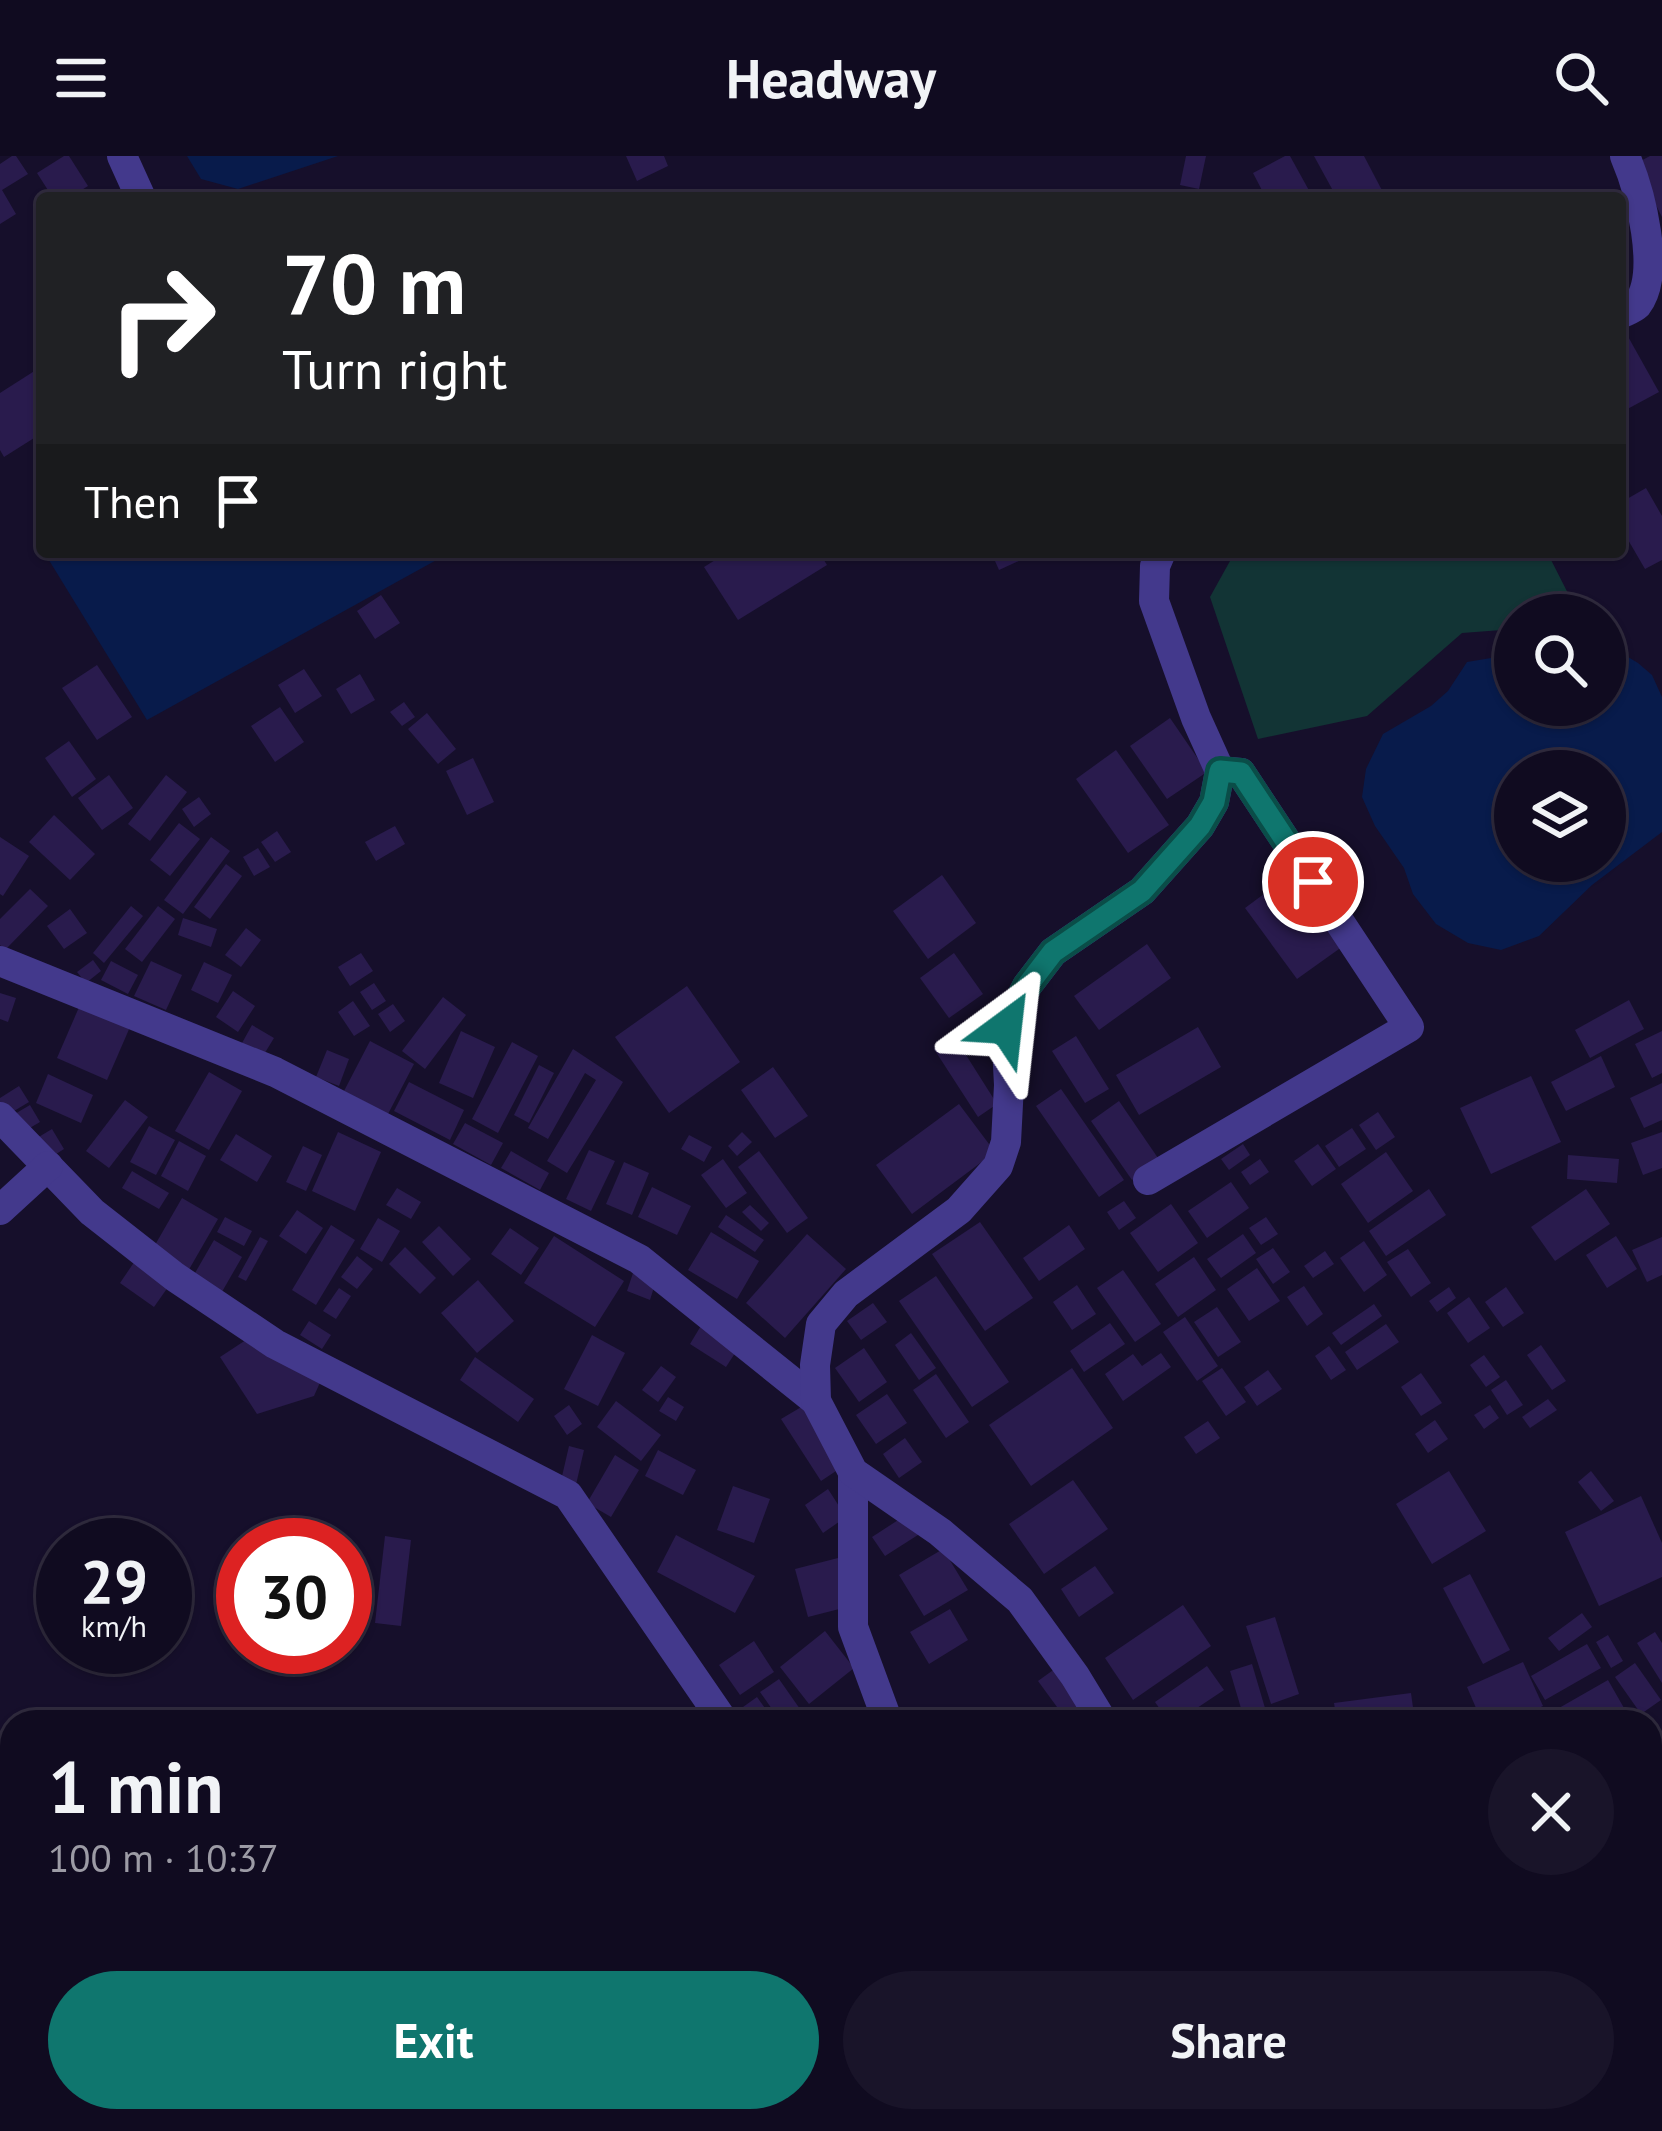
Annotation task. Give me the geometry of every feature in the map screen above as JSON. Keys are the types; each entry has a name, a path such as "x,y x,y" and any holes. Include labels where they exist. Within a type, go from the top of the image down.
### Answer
{"street":[{"path":"122,156 138,192"},
{"path":"1624,156 1636,182 1653,252 1649,282 1638,304 1626,311"},
{"path":"816,1401 821,1324 846,1294 959,1210 998,1166 1006,1142 1010,1085 1006,1027 1027,986 1053,952 1142,891 1200,826 1214,802 1220,771 1154,601 1158,558"},
{"path":"1148,1180 1409,1027 1241,773 1220,771"},
{"path":"0,961 275,1072 639,1259 816,1401 853,1472 854,1627 884,1710"},
{"path":"0,1117 92,1212 275,1344 568,1495 716,1710"},
{"path":"0,1210 48,1166"},
{"path":"853,1472 940,1532 1020,1600 1096,1710"}],"green space":[{"path":"1232,558 1550,558 1568,594 1494,594 1494,631 1462,633 1367,716 1258,739 1210,597"}],"water":[{"path":"187,156 338,156 238,189 201,179"},
{"path":"48,558 440,558 147,720"},
{"path":"1626,656 1652,675 1662,697 1662,832 1626,859 1626,750 1494,750 1494,882 1596,882 1539,936 1501,950 1468,943 1436,924 1413,894 1404,868 1362,797 1366,769 1383,734 1431,706 1448,691 1467,662 1494,658 1494,726 1626,726"}],"building":[{"path":"12,156 28,174 2,190 16,214 0,224 0,164"},
{"path":"69,156 88,186 78,192 49,192 37,173"},
{"path":"626,156 664,156 668,166 637,181"},
{"path":"1186,156 1206,156 1199,189 1180,185"},
{"path":"1290,156 1310,192 1263,192 1253,173"},
{"path":"1314,156 1364,156 1383,192 1334,192"},
{"path":"1662,156 1662,217 1635,164"},
{"path":"1626,333 1659,392 1626,410"},
{"path":"36,370 36,437 4,457 0,450 0,393"},
{"path":"1646,488 1662,516 1662,560 1645,569 1626,536 1626,500"},
{"path":"718,558 823,558 827,565 738,620 704,567"},
{"path":"994,558 1025,558 999,570"},
{"path":"381,595 400,623 375,639 357,611"},
{"path":"97,665 132,717 97,740 62,688"},
{"path":"304,669 322,696 295,713 278,685"},
{"path":"360,674 375,700 351,714 336,689"},
{"path":"404,702 415,717 402,726 390,712"},
{"path":"280,707 304,742 275,762 251,726"},
{"path":"427,713 456,749 438,764 408,729"},
{"path":"1170,718 1207,772 1167,799 1130,746"},
{"path":"69,741 96,779 72,797 45,758"},
{"path":"1116,750 1169,825 1128,853 1076,779"},
{"path":"473,758 494,802 467,815 446,771"},
{"path":"109,775 133,808 102,830 78,798"},
{"path":"166,775 187,792 150,841 128,824"},
{"path":"199,797 211,814 194,827 182,809"},
{"path":"54,815 95,854 70,880 29,842"},
{"path":"179,823 200,839 170,876 150,860"},
{"path":"395,826 405,844 376,861 365,842"},
{"path":"277,831 291,852 275,862 261,842"},
{"path":"0,837 29,856 3,896 0,894"},
{"path":"211,837 230,851 183,914 164,900"},
{"path":"258,848 270,867 254,876 243,857"},
{"path":"1307,862 1360,934 1297,979 1245,908"},
{"path":"226,864 242,876 210,919 194,907"},
{"path":"942,875 976,923 928,959 893,911"},
{"path":"30,889 48,906 5,950 0,945 0,919"},
{"path":"131,906 143,916 104,963 93,953"},
{"path":"158,906 175,919 142,962 125,949"},
{"path":"70,909 87,933 64,949 47,926"},
{"path":"183,918 217,929 211,947 178,935"},
{"path":"246,928 261,940 241,967 225,955"},
{"path":"1147,944 1171,978 1099,1030 1074,996"},
{"path":"361,953 373,971 350,986 338,967"},
{"path":"954,953 983,994 949,1018 920,978"},
{"path":"93,960 101,971 86,983 77,972"},
{"path":"111,961 138,975 128,994 101,980"},
{"path":"151,961 182,975 166,1010 134,996"},
{"path":"204,962 232,975 218,1003 191,990"},
{"path":"374,983 386,1001 372,1010 360,992"},
{"path":"687,986 740,1062 669,1113 615,1037"},
{"path":"233,991 255,1006 238,1032 216,1017"},
{"path":"0,993 16,998 8,1022 0,1019"},
{"path":"443,997 466,1015 425,1069 402,1051"},
{"path":"1629,1000 1644,1029 1590,1058 1575,1030"},
{"path":"353,1001 370,1026 354,1036 338,1012"},
{"path":"393,1004 405,1021 390,1032 378,1014"},
{"path":"80,1005 130,1027 107,1080 57,1058"},
{"path":"252,1025 274,1038 263,1056 242,1043"},
{"path":"1198,1027 1221,1067 1139,1115 1116,1075"},
{"path":"461,1031 495,1047 473,1098 439,1083"},
{"path":"1662,1031 1662,1073 1652,1078 1635,1044"},
{"path":"954,1036 997,1104 978,1117 934,1049"},
{"path":"1076,1036 1109,1089 1085,1103 1052,1051"},
{"path":"370,1041 414,1064 388,1114 344,1091"},
{"path":"512,1042 538,1056 498,1133 472,1119"},
{"path":"573,1049 623,1082 567,1173 547,1161 596,1080 585,1073 548,1139 528,1128"},
{"path":"327,1050 349,1059 339,1086 316,1077"},
{"path":"1601,1056 1615,1087 1566,1111 1551,1082"},
{"path":"539,1065 554,1073 529,1123 514,1115"},
{"path":"773,1067 808,1116 775,1138 741,1090"},
{"path":"209,1072 242,1091 209,1150 175,1131"},
{"path":"48,1074 93,1095 81,1123 36,1103"},
{"path":"1531,1076 1561,1142 1491,1174 1460,1108"},
{"path":"409,1082 464,1110 450,1140 394,1111"},
{"path":"1662,1083 1662,1120 1644,1128 1630,1098"},
{"path":"19,1086 29,1102 4,1117 0,1098"},
{"path":"1061,1089 1124,1180 1099,1197 1036,1106"},
{"path":"125,1100 148,1117 109,1168 86,1151"},
{"path":"1119,1101 1160,1161 1132,1180 1091,1121"},
{"path":"959,1104 995,1152 912,1214 876,1165"},
{"path":"30,1105 40,1122 23,1132 13,1115"},
{"path":"1378,1112 1395,1137 1376,1150 1359,1125"},
{"path":"465,1123 503,1143 491,1165 453,1144"},
{"path":"149,1126 175,1140 156,1175 130,1162"},
{"path":"1352,1128 1366,1149 1339,1167 1325,1146"},
{"path":"52,1129 64,1149 50,1158 37,1138"},
{"path":"338,1132 381,1152 355,1211 312,1191"},
{"path":"742,1132 752,1142 737,1156 728,1146"},
{"path":"1662,1132 1662,1168 1643,1175 1631,1143"},
{"path":"236,1134 272,1156 257,1182 220,1160"},
{"path":"689,1135 712,1147 704,1162 681,1149"},
{"path":"179,1141 206,1156 188,1191 161,1176"},
{"path":"1243,1144 1250,1155 1229,1170 1221,1159"},
{"path":"1318,1144 1336,1169 1312,1186 1294,1161"},
{"path":"303,1146 322,1155 306,1191 286,1182"},
{"path":"589,1150 615,1161 591,1211 566,1199"},
{"path":"511,1151 549,1173 540,1190 501,1168"},
{"path":"759,1151 808,1218 787,1233 738,1167"},
{"path":"1386,1152 1413,1191 1368,1223 1341,1184"},
{"path":"1568,1155 1619,1159 1617,1183 1567,1179"},
{"path":"723,1159 747,1193 726,1208 701,1175"},
{"path":"1260,1159 1269,1172 1250,1185 1241,1172"},
{"path":"624,1162 649,1173 632,1215 606,1204"},
{"path":"132,1171 169,1193 159,1209 122,1188"},
{"path":"1231,1182 1249,1208 1207,1238 1188,1211"},
{"path":"652,1187 691,1206 677,1235 638,1217"},
{"path":"397,1188 421,1202 411,1219 386,1205"},
{"path":"1429,1189 1446,1215 1386,1256 1369,1231"},
{"path":"1586,1189 1610,1224 1555,1261 1531,1227"},
{"path":"182,1198 218,1219 187,1273 151,1252"},
{"path":"1124,1201 1136,1218 1119,1230 1107,1212"},
{"path":"1171,1204 1198,1243 1158,1272 1130,1233"},
{"path":"750,1205 769,1223 761,1231 742,1212"},
{"path":"297,1210 323,1228 306,1254 279,1236"},
{"path":"726,1215 764,1240 755,1252 718,1227"},
{"path":"225,1217 252,1231 244,1246 217,1232"},
{"path":"1266,1217 1278,1234 1261,1245 1249,1228"},
{"path":"378,1218 400,1231 382,1262 360,1249"},
{"path":"980,1222 1033,1298 985,1331 932,1254"},
{"path":"331,1225 355,1240 316,1305 292,1290"},
{"path":"1069,1225 1085,1249 1039,1281 1023,1258"},
{"path":"439,1226 471,1259 453,1276 422,1242"},
{"path":"510,1228 539,1248 521,1275 491,1254"},
{"path":"711,1232 759,1261 737,1299 688,1270"},
{"path":"807,1234 846,1269 785,1338 746,1303"},
{"path":"1243,1234 1256,1253 1221,1278 1207,1259"},
{"path":"554,1236 624,1281 595,1327 524,1283"},
{"path":"1616,1236 1637,1269 1607,1288 1586,1255"},
{"path":"260,1237 268,1241 246,1281 238,1277"},
{"path":"1662,1237 1662,1275 1647,1282 1632,1250"},
{"path":"214,1240 242,1257 219,1297 191,1280"},
{"path":"1364,1241 1387,1275 1364,1292 1340,1258"},
{"path":"405,1247 436,1278 420,1294 389,1264"},
{"path":"1273,1248 1290,1272 1273,1284 1256,1259"},
{"path":"1408,1249 1431,1283 1411,1297 1387,1262"},
{"path":"1325,1251 1334,1264 1313,1278 1304,1266"},
{"path":"139,1255 173,1280 154,1307 120,1283"},
{"path":"357,1256 373,1269 357,1289 341,1277"},
{"path":"1194,1257 1216,1290 1178,1317 1155,1284"},
{"path":"1257,1268 1280,1301 1249,1321 1227,1289"},
{"path":"1123,1270 1161,1324 1135,1342 1097,1288"},
{"path":"633,1273 656,1281 650,1300 627,1291"},
{"path":"936,1276 1009,1382 972,1407 899,1301"},
{"path":"478,1280 514,1321 477,1353 441,1313"},
{"path":"1077,1285 1096,1314 1072,1330 1053,1302"},
{"path":"1304,1286 1323,1314 1307,1326 1287,1297"},
{"path":"1449,1287 1456,1298 1437,1312 1429,1301"},
{"path":"1506,1287 1524,1313 1503,1327 1485,1302"},
{"path":"339,1288 351,1296 336,1319 323,1311"},
{"path":"1469,1297 1490,1328 1468,1343 1447,1313"},
{"path":"873,1303 887,1322 861,1340 847,1321"},
{"path":"1374,1304 1382,1316 1341,1345 1332,1333"},
{"path":"1217,1307 1241,1342 1218,1357 1194,1322"},
{"path":"1185,1317 1218,1366 1197,1381 1163,1332"},
{"path":"309,1321 331,1335 322,1349 300,1335"},
{"path":"1110,1323 1125,1344 1084,1372 1070,1351"},
{"path":"702,1324 739,1347 726,1367 690,1344"},
{"path":"1386,1324 1399,1342 1357,1370 1345,1352"},
{"path":"911,1333 936,1368 919,1380 895,1345"},
{"path":"255,1334 322,1378 314,1396 257,1414 220,1357"},
{"path":"592,1335 625,1353 598,1406 564,1389"},
{"path":"1541,1345 1566,1381 1552,1390 1527,1355"},
{"path":"1329,1346 1346,1370 1331,1380 1315,1356"},
{"path":"864,1348 887,1382 859,1402 835,1368"},
{"path":"1161,1353 1171,1367 1123,1401 1105,1374 1133,1354 1142,1366"},
{"path":"1484,1355 1500,1377 1486,1387 1470,1365"},
{"path":"475,1357 534,1399 518,1422 460,1380"},
{"path":"661,1366 676,1377 658,1402 642,1390"},
{"path":"1072,1368 1113,1428 1031,1486 989,1425"},
{"path":"1222,1368 1246,1402 1226,1416 1202,1381"},
{"path":"1268,1370 1282,1389 1257,1406 1244,1387"},
{"path":"1421,1373 1442,1403 1421,1416 1401,1387"},
{"path":"936,1374 969,1422 946,1438 913,1390"},
{"path":"1506,1380 1523,1405 1507,1415 1491,1390"},
{"path":"887,1394 907,1423 876,1444 856,1415"},
{"path":"668,1397 684,1407 676,1421 659,1411"},
{"path":"1548,1399 1557,1410 1530,1428 1522,1417"},
{"path":"616,1401 661,1435 641,1461 597,1427"},
{"path":"569,1405 582,1424 567,1435 554,1416"},
{"path":"1490,1405 1499,1418 1484,1429 1474,1415"},
{"path":"803,1406 842,1467 821,1481 781,1419"},
{"path":"1435,1420 1448,1439 1428,1453 1415,1434"},
{"path":"1208,1421 1220,1438 1196,1454 1184,1437"},
{"path":"905,1438 922,1462 899,1478 883,1454"},
{"path":"569,1446 584,1450 575,1489 560,1485"},
{"path":"658,1450 696,1470 683,1495 645,1476"},
{"path":"615,1455 639,1470 611,1517 587,1503"},
{"path":"1449,1471 1486,1531 1432,1564 1396,1504"},
{"path":"1591,1471 1614,1501 1601,1511 1578,1482"},
{"path":"1073,1480 1108,1529 1044,1574 1009,1524"},
{"path":"733,1486 770,1499 754,1543 717,1530"},
{"path":"828,1489 846,1517 823,1533 805,1505"},
{"path":"1641,1496 1662,1543 1662,1577 1599,1606 1565,1532"},
{"path":"909,1513 921,1533 885,1556 872,1537"},
{"path":"676,1535 755,1576 735,1613 657,1572"},
{"path":"385,1536 411,1540 401,1626 375,1623"},
{"path":"943,1549 968,1590 924,1616 899,1575"},
{"path":"838,1558 851,1606 808,1617 795,1569"},
{"path":"1095,1566 1114,1593 1079,1617 1061,1589"},
{"path":"1470,1574 1510,1650 1483,1664 1443,1588"},
{"path":"1183,1605 1211,1646 1133,1700 1105,1658"},
{"path":"950,1609 968,1640 929,1664 910,1632"},
{"path":"1582,1613 1592,1627 1559,1651 1548,1638"},
{"path":"1275,1617 1299,1694 1271,1704 1246,1626"},
{"path":"825,1631 854,1668 809,1704 780,1667"},
{"path":"1655,1632 1662,1643 1662,1683 1637,1643"},
{"path":"1608,1635 1623,1661 1611,1668 1596,1642"},
{"path":"754,1641 774,1672 740,1695 719,1665"},
{"path":"1587,1644 1601,1668 1545,1700 1531,1676"},
{"path":"1523,1662 1543,1706 1477,1710 1467,1687"},
{"path":"1635,1663 1661,1700 1638,1710 1615,1677"},
{"path":"1252,1664 1265,1708 1242,1710 1230,1671"},
{"path":"1207,1666 1224,1690 1194,1710 1161,1710 1155,1702"},
{"path":"1056,1668 1080,1710 1059,1710 1038,1681"},
{"path":"779,1679 800,1709 773,1710 760,1692"},
{"path":"1608,1680 1625,1710 1560,1710"},
{"path":"1411,1693 1413,1710 1335,1710 1334,1703"},
{"path":"757,1697 766,1710 745,1710 743,1707"}],"route":[{"path":"1006,1027 1027,986 1053,952 1142,891 1200,826 1214,802 1220,771 1241,773 1313,882"}]}
